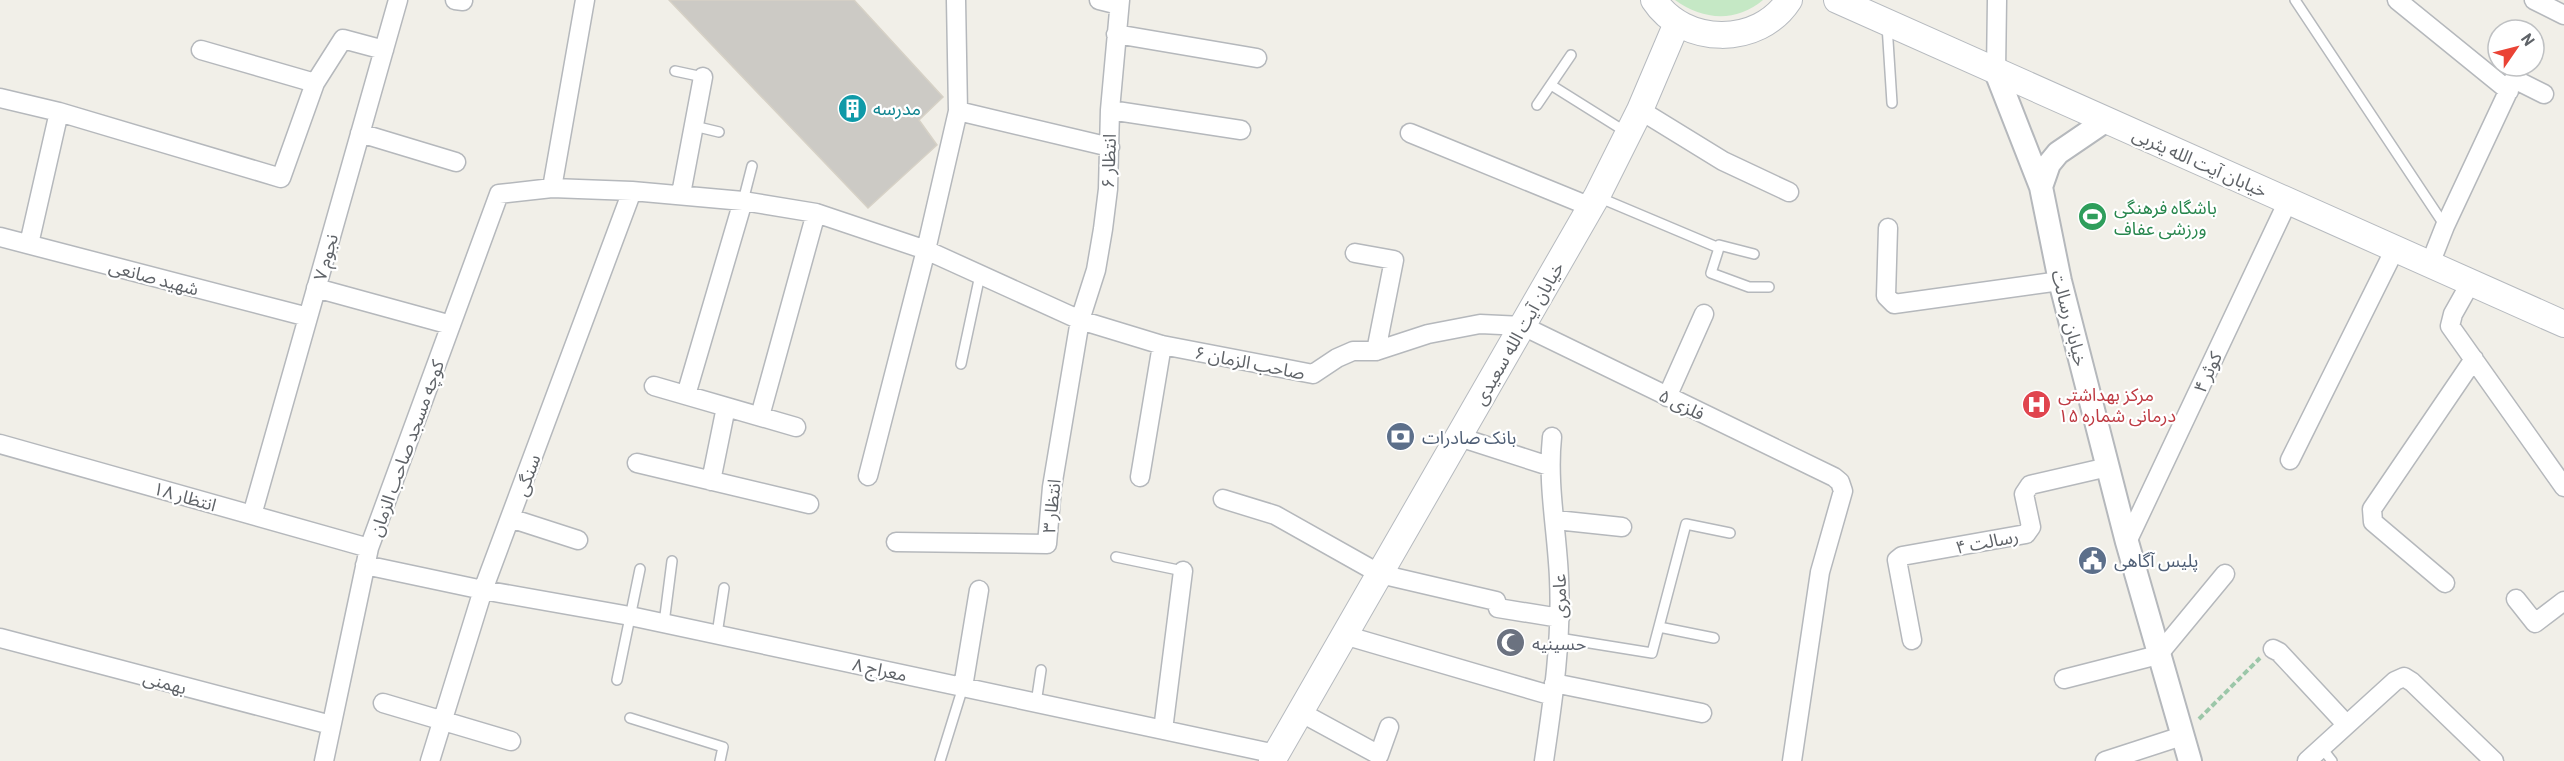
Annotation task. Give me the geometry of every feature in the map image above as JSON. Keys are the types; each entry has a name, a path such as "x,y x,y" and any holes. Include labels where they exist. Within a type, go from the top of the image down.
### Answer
{"main road":[{"path":"1654,0 1677,22 1699,33 1723,35 1748,31 1769,20 1789,0"},
{"name":"خیابان آیت الله یثربی","path":"1837,0 2564,324"},
{"name":"خیابان آیت الله سعیدی","path":"1274,757 1594,202 1640,110 1677,22"}],"street":[{"name":"نجوم ۷","path":"252,515 398,0"},
{"path":"552,188 585,0"},
{"path":"868,476 926,250 958,111 956,0"},
{"path":"1099,0 1119,3"},
{"path":"1996,72 1997,0"},
{"path":"2397,0 2514,79 2544,94"},
{"path":"2534,0 2564,15"},
{"name":"انتظار ۶","path":"1080,320 1096,270 1103,229 1119,3"},
{"path":"1116,34 1257,58"},
{"path":"0,98 59,112 281,178 315,83 343,39 384,50"},
{"path":"201,50 315,83"},
{"name":"خیابان رسالت","path":"1996,72 2041,187 2060,282 2127,542 2190,761"},
{"path":"681,194 703,77"},
{"path":"2430,264 2445,226 2514,79"},
{"path":"1640,110 1724,161 1789,192"},
{"path":"958,111 1110,147"},
{"path":"1110,111 1241,130"},
{"path":"29,244 59,112"},
{"path":"2041,187 2049,164 2058,153 2106,121"},
{"path":"360,133 456,162"},
{"path":"1410,133 1594,202"},
{"name":"صاحب الزمان ۶","path":"552,188 681,194 816,213 926,250 1080,320 1162,345 1313,374 1337,358 1353,351 1376,351 1428,334 1480,324 1522,326"},
{"name":"کوچه مسجد صاحب الزمان","path":"324,761 367,556 499,194 552,188"},
{"name":"سنگی","path":"430,761 483,590 632,191"},
{"path":"686,395 743,201"},
{"name":"کوثر ۴","path":"2127,542 2288,201"},
{"path":"760,416 816,213"},
{"path":"1888,228 1886,296 1894,304 2060,282"},
{"name":"شهید صانعی","path":"0,237 308,317"},
{"path":"2290,460 2395,249"},
{"path":"1355,253 1394,260 1376,351"},
{"path":"2470,282 2450,320 2450,326 2564,487"},
{"path":"316,288 451,325"},
{"path":"1667,397 1704,314"},
{"name":"انتظار ۳","path":"896,542 1047,544 1052,487 1080,320"},
{"name":"فلزی ۵","path":"1522,326 1834,477 1840,482 1843,491 1820,572 1810,626 1792,761"},
{"path":"1140,477 1162,345"},
{"path":"2445,583 2373,522 2371,516 2372,509 2474,358"},
{"path":"654,386 796,427"},
{"path":"711,481 726,407"},
{"path":"1459,437 1549,466"},
{"name":"عامری","path":"1544,761 1554,690 1560,618 1556,520 1549,466 1552,437"},
{"name":"انتظار ۱۸","path":"0,444 252,515 367,556 483,590"},
{"path":"637,463 809,504"},
{"name":"رسالت ۴","path":"1912,640 1897,560 1902,556 2026,534 2031,526 2024,494 2030,485 2108,467"},
{"path":"1223,499 1275,515 1380,574 1496,601 1498,608 1560,618"},
{"path":"510,518 579,540"},
{"path":"1556,520 1622,527"},
{"path":"1163,730 1183,571"},
{"path":"2064,679 2158,655 2226,574"},
{"name":"معراج ۸","path":"483,590 717,634 1163,730 1274,757"},
{"path":"963,687 979,590"},
{"path":"2516,598 2535,624 2560,611"},
{"path":"1344,635 1554,690 1702,713"},
{"name":"بهمنی","path":"0,638 331,725"},
{"path":"2272,649 2279,652 2346,724"},
{"path":"2307,761 2327,754 2346,724 2395,681 2404,677 2412,682 2494,761"},
{"path":"383,703 511,741"},
{"path":"1300,712 1379,755 1389,728"},
{"path":"2105,761 2182,736"}],"lane":[{"path":"2295,0 2445,226"},
{"path":"1887,24 1892,103"},
{"path":"1537,105 1571,55"},
{"path":"675,71 703,77"},
{"path":"1551,85 1628,133"},
{"path":"694,126 719,132"},
{"path":"743,201 752,165"},
{"path":"1594,202 1719,248"},
{"path":"1754,254 1719,245 1711,273 1749,287 1769,287"},
{"path":"961,364 980,275"},
{"path":"1559,638 1652,653 1686,524 1730,533"},
{"path":"1116,557 1183,571"},
{"path":"664,623 672,561"},
{"path":"616,680 640,569"},
{"path":"717,634 724,588"},
{"path":"1659,627 1714,638"},
{"path":"1036,703 1041,670"},
{"path":"940,761 963,687"},
{"path":"630,718 723,747 720,761"}],"path":[{"path":"2182,736 2267,651 2272,649"}],"green space":[{"path":"1675,0 1763,0 1741,13 1719,16 1697,12"}],"building":[{"name":"مدرسه","path":"669,0 854,0 943,97 919,120 937,145 868,208"}],"place":[{"name":"مدرسه","path":"852,108"},
{"name":"باشگاه فرهنگی ورزشی عفاف","path":"2093,217"},
{"name":"مرکز بهداشتی درمانی شماره ۱۵","path":"2037,404"},
{"name":"بانک صادرات","path":"1401,437"},
{"name":"پلیس آگاهی","path":"2093,560"},
{"name":"حسینیه","path":"1511,643"}]}
